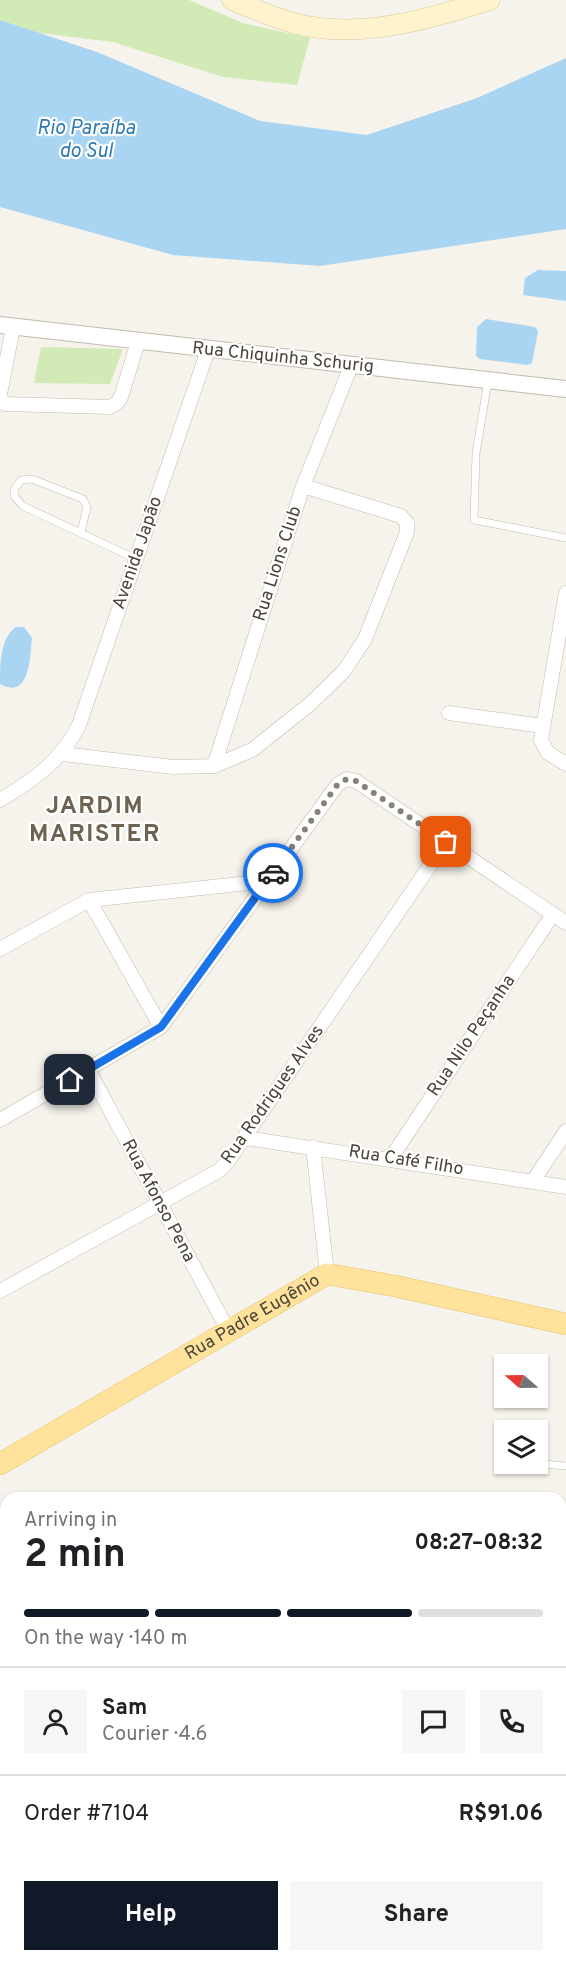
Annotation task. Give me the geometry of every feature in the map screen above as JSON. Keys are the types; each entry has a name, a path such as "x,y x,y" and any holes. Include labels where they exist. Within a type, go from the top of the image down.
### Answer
{"main road":[{"path":"232,0 286,20 318,28 348,29 404,24 490,0"},
{"name":"Rua Padre Eugênio","path":"1,1461 230,1332 327,1274 395,1286 566,1324"}],"street":[{"name":"Rua Chiquinha Schurig","path":"7,327 566,389"},
{"path":"7,327 0,396 5,404 110,407 121,397 138,342"},
{"name":"Avenida Japão","path":"0,800 28,784 62,754 79,725 208,350"},
{"name":"Rua Lions Club","path":"214,766 303,486 351,366"},
{"path":"62,754 172,767 214,766 252,750 310,704 344,671 365,639 408,532 407,523 401,516 303,486"},
{"path":"566,593 541,740 544,748 566,764"},
{"path":"449,713 543,726"},
{"path":"0,1120 161,1027 338,784 347,779 356,781 566,923"},
{"name":"Rua Rodrigues Alves","path":"0,1291 158,1202 220,1170 246,1138 446,842"},
{"path":"0,949 89,900 267,881"},
{"path":"89,900 161,1027"},
{"name":"Rua Nilo Peçanha","path":"391,1158 553,914"},
{"name":"Rua Afonso Pena","path":"88,1070 230,1332"},
{"path":"533,1181 566,1131"},
{"name":"Rua Café Filho","path":"246,1138 391,1158 566,1187"},
{"path":"313,1147 327,1274"}],"lane":[{"path":"488,381 476,453 474,520 479,523 566,538"},
{"path":"81,532 87,507 82,499 32,479 21,480 16,484 15,497 23,506 136,559"},
{"path":"548,1464 566,1466"}],"green space":[{"path":"0,0 189,0 243,23 310,38 297,85 223,77 113,42 39,33 0,20"},
{"path":"41,347 123,349 110,384 34,383"}],"water":[{"name":"Rio Paraíba do Sul","path":"0,20 97,52 260,121 367,135 477,98 566,58 566,229 320,266 173,255 0,207"},
{"path":"538,270 566,271 566,301 523,295 525,278"},
{"path":"486,319 535,327 538,331 532,363 528,365 480,359 476,356 477,327"},
{"path":"16,627 24,627 32,638 29,665 23,682 17,687 10,688 0,684 1,661 7,638"}],"way so far":[{"path":"273,873 338,784 347,779 356,781 446,842"}],"district":[{"name":"JARDIM MARISTER","path":"95,821"}],"route":[{"path":"70,1080 161,1027 273,873"}]}
